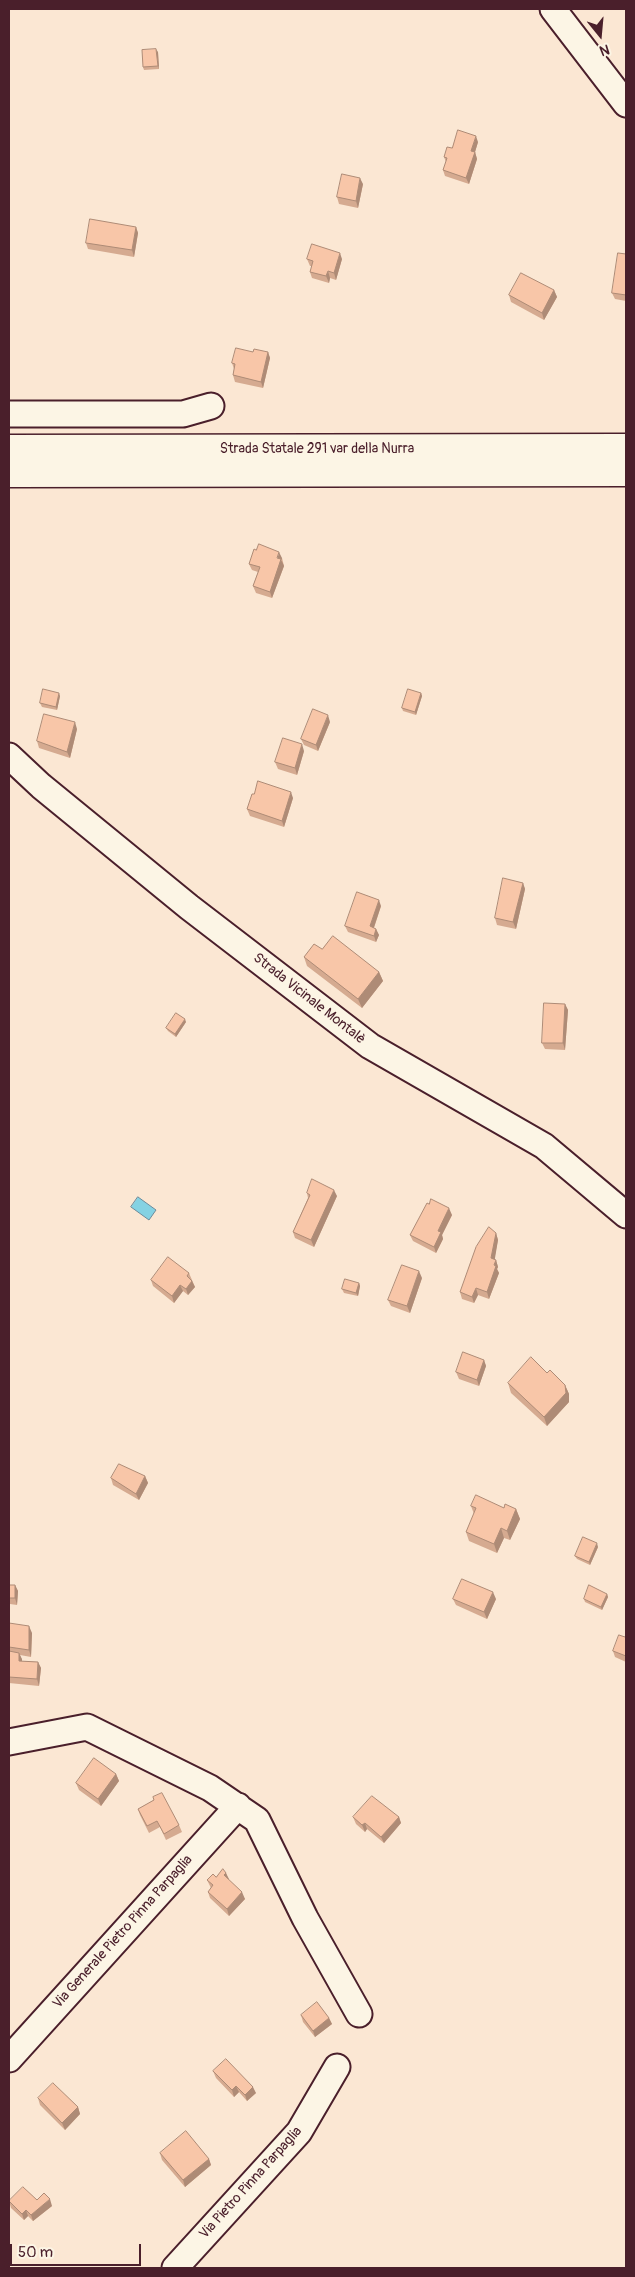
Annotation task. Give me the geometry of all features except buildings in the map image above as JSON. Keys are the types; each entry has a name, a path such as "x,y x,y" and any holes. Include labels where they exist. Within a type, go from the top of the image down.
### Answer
{"highway":[{"name":"Strada Statale 291 var della Nurra","path":"9,449 626,448"},
{"name":"Strada Statale 291 var della Nurra","path":"9,473 626,472"}],"street":[{"path":"553,9 626,104"},
{"path":"9,414 183,414 211,406"},
{"name":"Strada Vicinale Montalè","path":"9,756 41,786 189,907 370,1046 544,1146 626,1215"},
{"path":"9,1742 87,1727 210,1788 257,1820 306,1918 359,2014"},
{"name":"Via Generale Pietro Pinna Parpaglia","path":"9,2058 238,1806"},
{"name":"Via Pietro Pinna Parpaglia","path":"175,2268 299,2132 337,2067"}],"water":[{"path":"138,1197 156,1210 149,1220 131,1207"}]}
